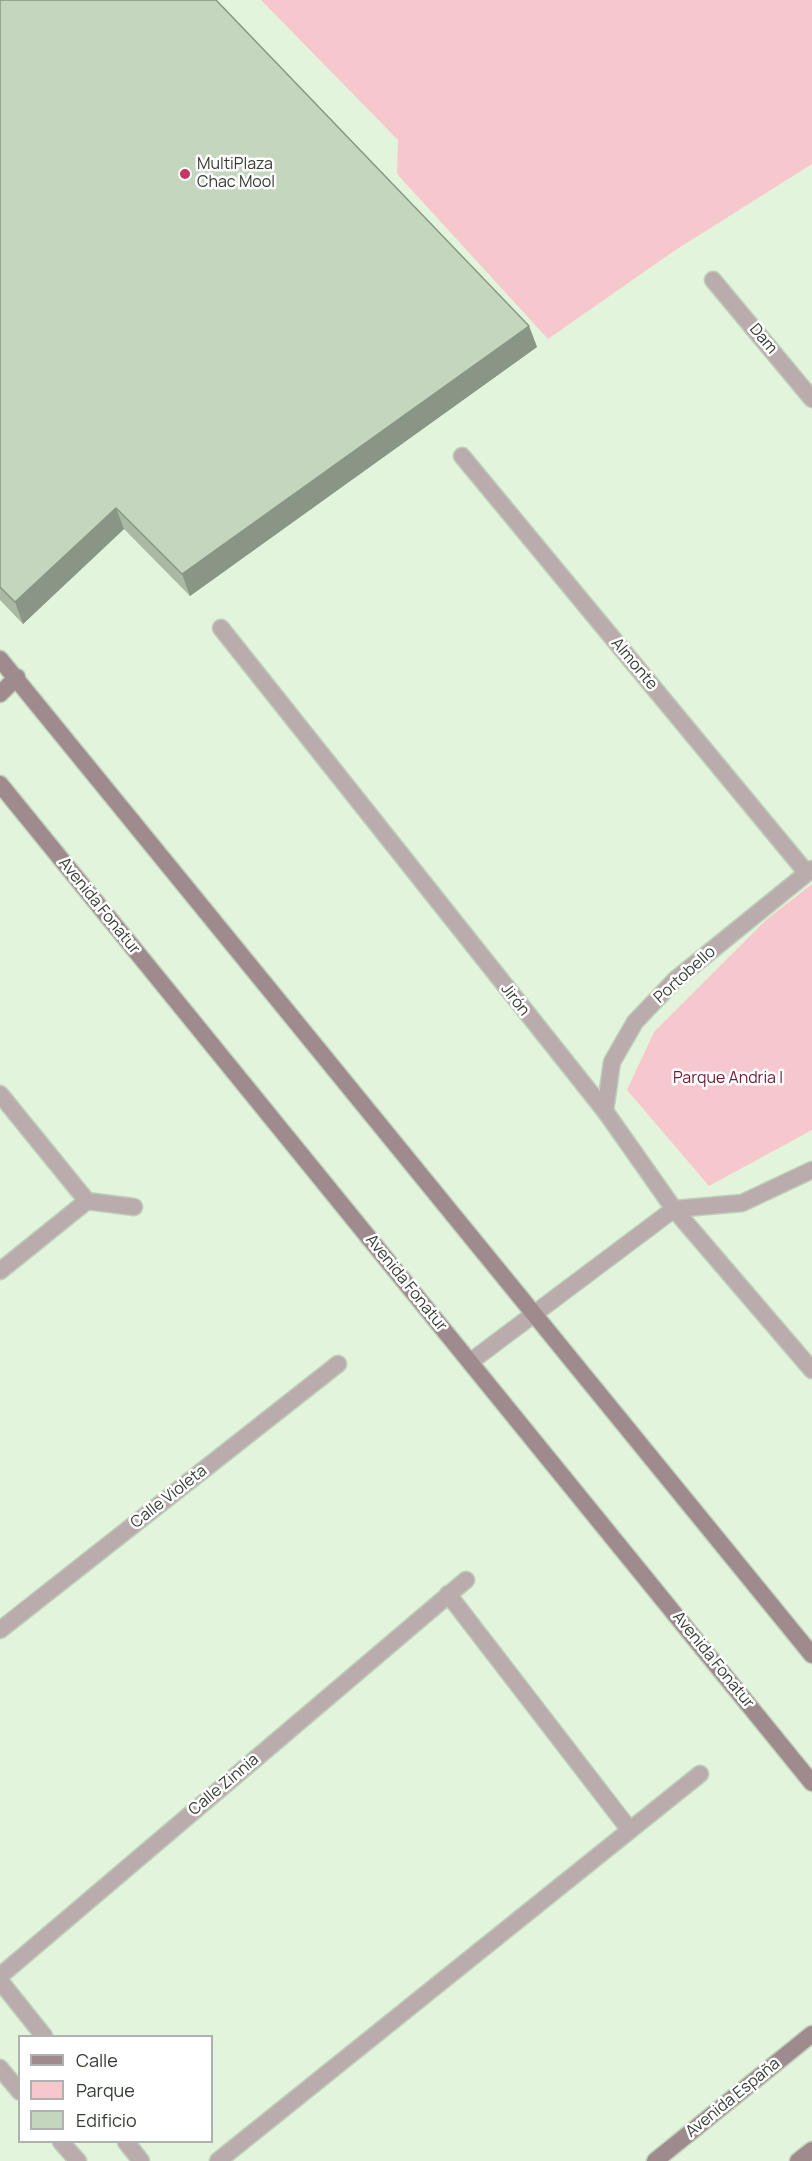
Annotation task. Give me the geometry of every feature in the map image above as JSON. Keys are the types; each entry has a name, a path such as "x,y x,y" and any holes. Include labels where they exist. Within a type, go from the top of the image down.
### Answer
{"main road":[{"path":"0,659 17,677 812,1655"},
{"path":"0,694 17,677"},
{"name":"Avenida Fonatur","path":"0,784 812,1783"},
{"name":"Avenida España","path":"655,2161 812,2034"},
{"path":"798,2161 812,2150"}],"street":[{"name":"Dam","path":"713,280 812,399"},
{"name":"Almonte","path":"462,456 809,871"},
{"name":"Jirón","path":"221,628 605,1111 674,1209 812,1370"},
{"name":"Portobello","path":"605,1111 612,1062 635,1022 675,980 809,871"},
{"path":"0,1094 87,1201 134,1207"},
{"path":"470,1362 674,1209 742,1203 812,1170"},
{"path":"0,1271 87,1201"},
{"name":"Calle Violeta","path":"0,1630 338,1364"},
{"name":"Calle Zinnia","path":"0,1976 466,1580"},
{"path":"448,1594 628,1828"},
{"path":"218,2161 628,1828 699,1774"},
{"path":"0,1981 42,2035"},
{"path":"0,2068 18,2090"},
{"path":"62,2143 78,2161"},
{"path":"127,2143 141,2161"}],"green space":[{"path":"261,0 812,0 812,164 674,251 548,339 397,174 398,140"},
{"name":"Parque Andria I","path":"812,884 812,1130 709,1186 627,1090 654,1032 766,920"}],"building":[{"name":"MultiPlaza Chac Mool","path":"0,0 216,0 529,326 182,574 116,508 15,602 0,587"}],"place":[{"name":"MultiPlaza Chac Mool","path":"185,174"}]}
